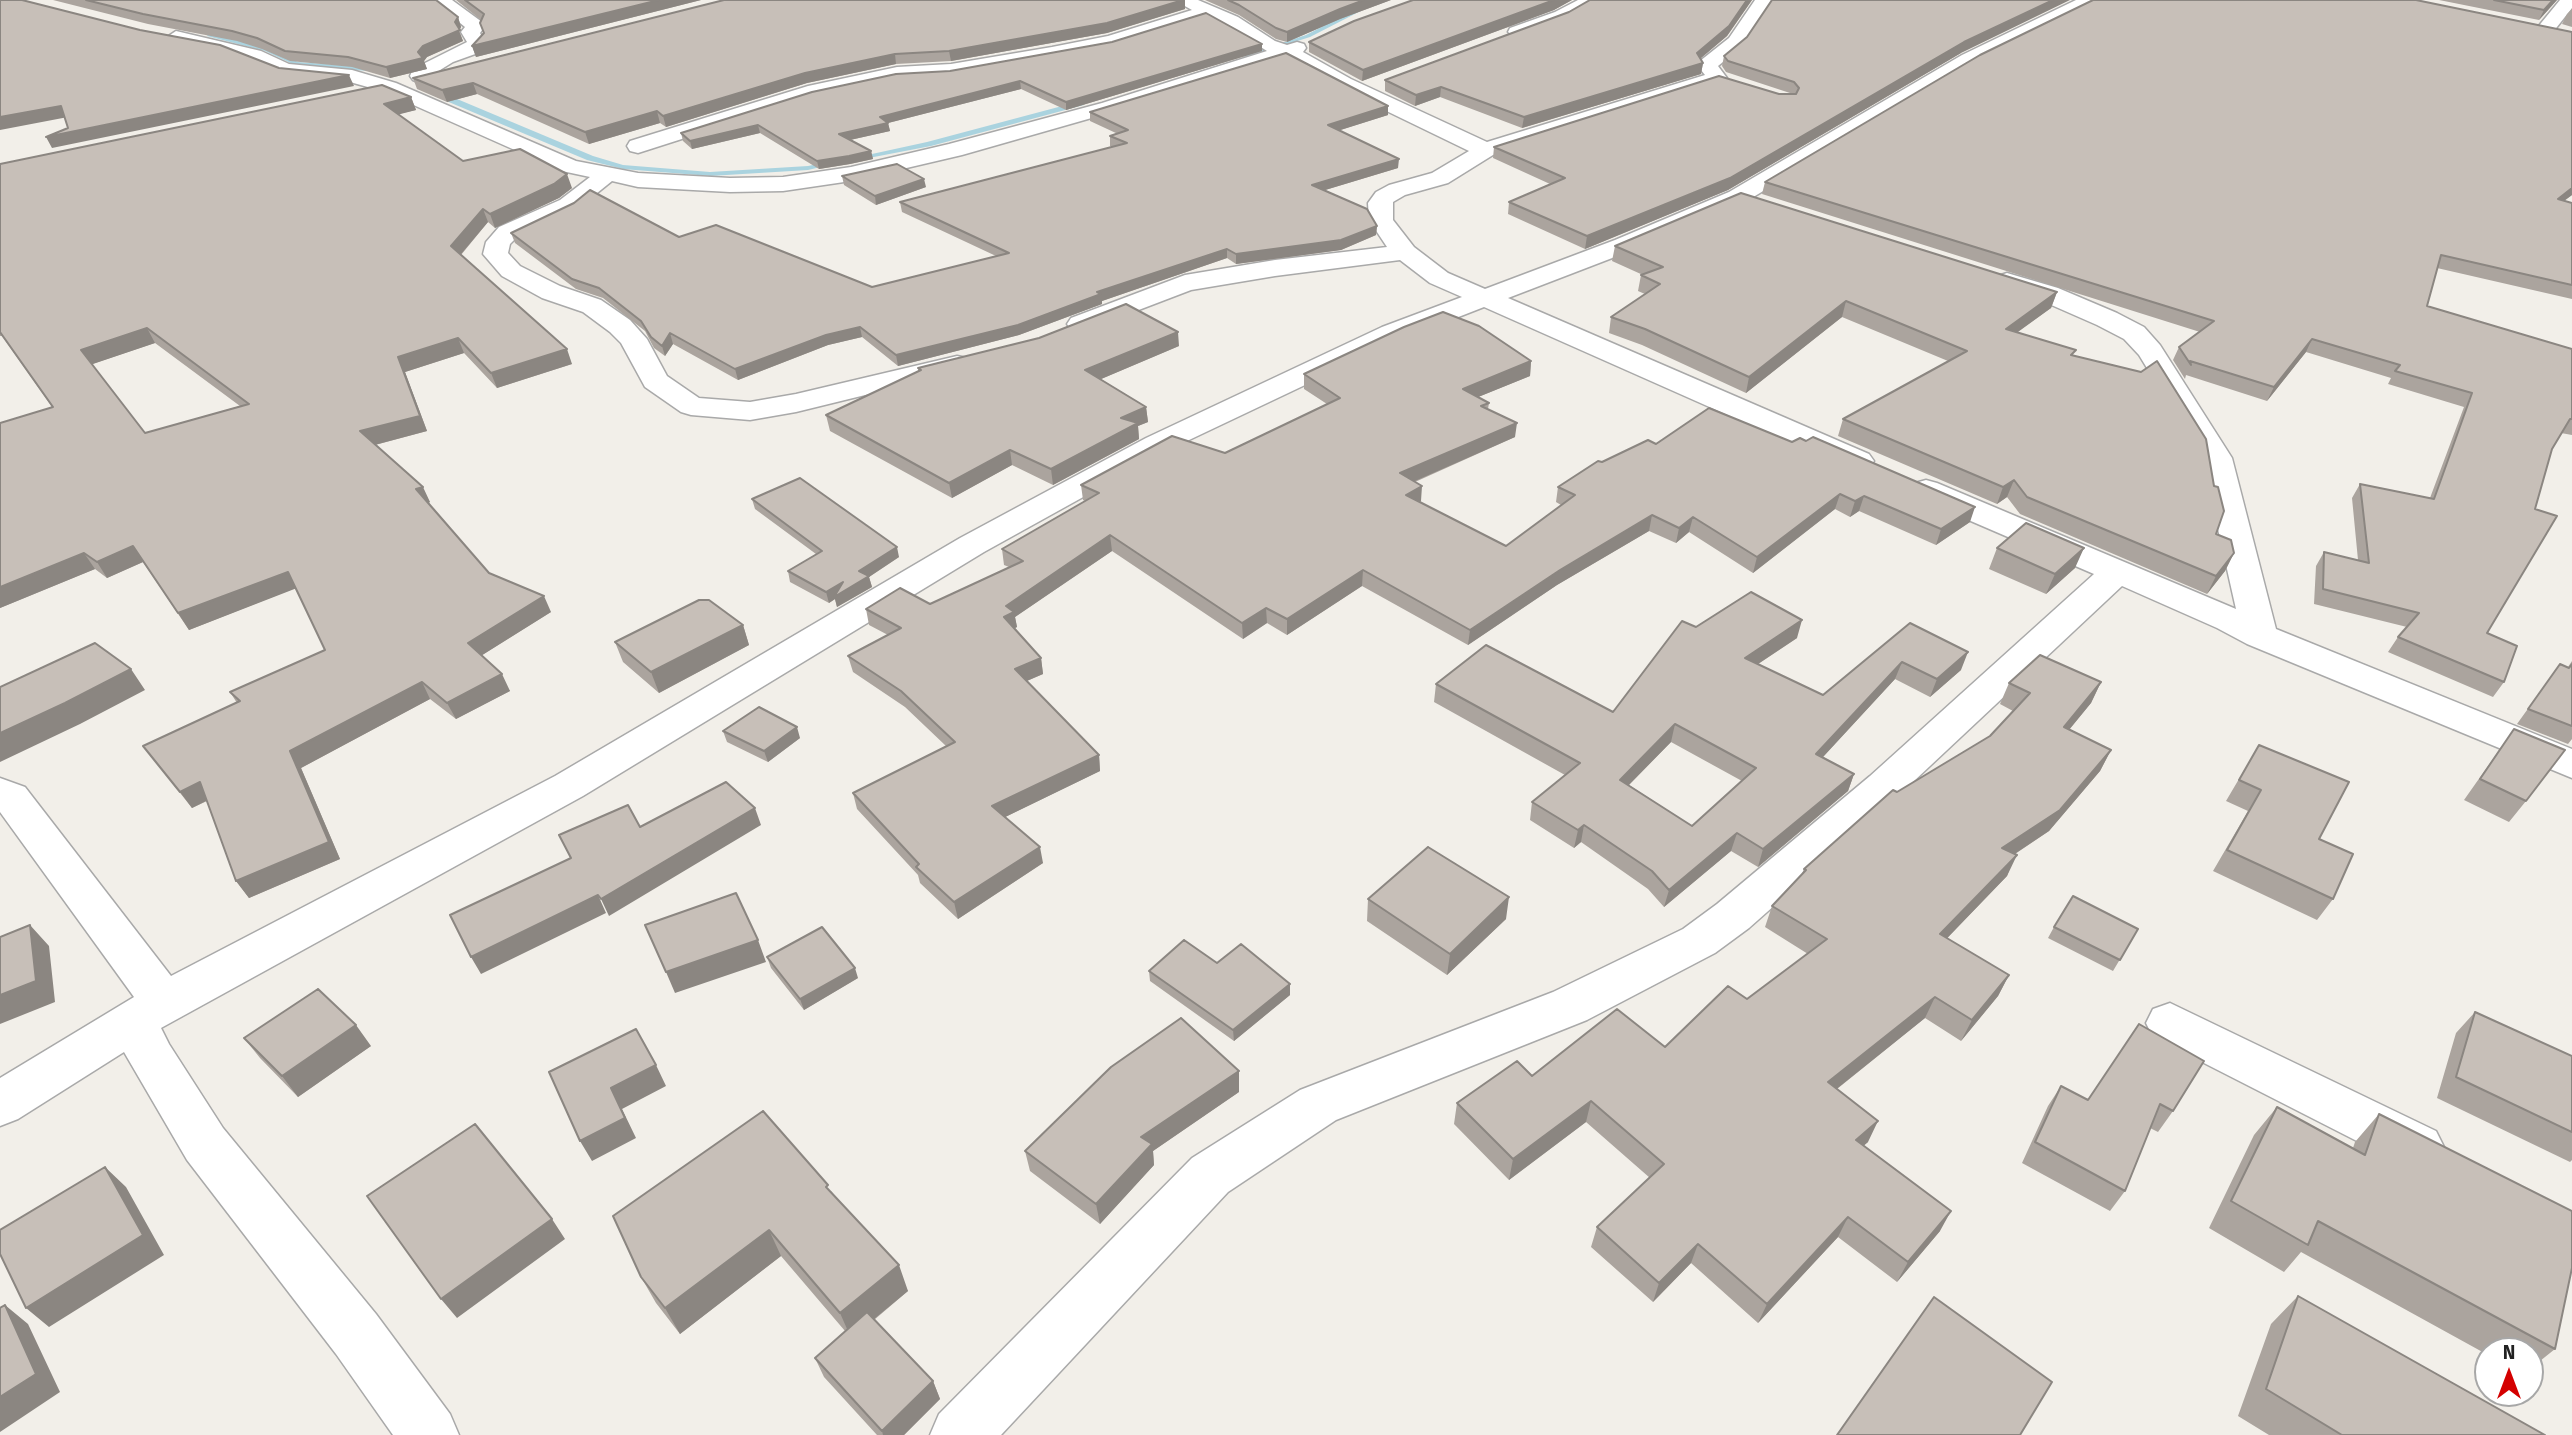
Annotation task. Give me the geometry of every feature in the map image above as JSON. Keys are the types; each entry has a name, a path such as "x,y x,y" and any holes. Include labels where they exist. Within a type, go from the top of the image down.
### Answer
{"street":[{"path":"425,79 420,73 446,58 471,49 475,42 470,32 476,26 441,0"},
{"path":"1183,0 1232,21 1279,49 1361,91 1485,150"},
{"path":"1499,39 1561,16 1592,0"},
{"path":"1739,85 1717,78 1707,65 1736,42 1764,0"},
{"path":"0,1104 150,1012 569,786 972,545 1157,444 1392,333 1489,298 1737,197 1969,59 2091,0"},
{"path":"2546,29 2569,0"},
{"path":"638,146 808,92 897,73 951,70 1112,41 1208,11"},
{"path":"158,34 254,55 285,70 352,76 389,87 570,166 638,180 730,186 783,184 851,174 954,150 1108,107 1310,41"},
{"path":"353,95 479,66"},
{"path":"1717,78 1485,150 1440,178 1384,197 1380,203 1381,220 1405,252 1439,278 2116,573 2230,620 2260,636 2572,764"},
{"path":"1361,91 1386,82"},
{"path":"606,175 568,205 508,232 498,242 495,254 511,271 551,292 592,306 620,326 633,339 655,381 691,406 750,411 796,403 979,358"},
{"path":"1737,197 1769,206"},
{"path":"1055,334 1185,283 1275,268 1405,252"},
{"path":"1982,274 2049,294 2107,319 2134,333 2150,351 2217,458 2260,636"},
{"path":"960,1435 1210,1175 1318,1105 1570,1006 1699,941 1733,916 1885,786 2116,573"},
{"path":"0,792 11,797 150,1012 150,1056 205,1144 356,1334 429,1435"},
{"path":"2170,1023 2462,1169"}],"building":[{"path":"0,0 22,0 140,30 220,45 279,68 349,75 46,137 68,128 61,106 0,117"},
{"path":"86,0 436,0 458,17 455,22 460,30 423,46 418,52 423,58 386,67 348,57 285,51 257,38 232,31"},
{"path":"465,0 659,0 472,46 484,33 480,23 484,14"},
{"path":"724,0 1183,0 1107,23 949,51 895,54 805,73 663,116 657,111 585,132 473,83 442,90 413,78"},
{"path":"1228,0 1364,0 1287,32"},
{"path":"1413,0 1554,0 1363,70 1309,42 1354,21"},
{"path":"1590,0 1747,0 1729,26 1697,53 1703,63 1524,117 1441,87 1416,95 1385,80 1569,12"},
{"path":"1772,0 2053,0 1964,42 1730,178 1587,236 1509,202 1565,178 1494,147 1719,76 1779,94 1796,94 1799,88 1794,82 1728,61 1724,56 1747,37"},
{"path":"2093,0 2416,0 2572,32 2572,188 2558,199 2572,203 2572,285 2441,255 2427,306 2572,349 2572,419 2552,449 2535,509 2557,516 2487,633 2517,646 2504,682 2398,637 2419,613 2323,589 2324,552 2369,563 2360,484 2434,499 2472,393 2395,371 2400,365 2312,339 2274,387 2190,361 2191,365 2179,347 2214,321 1765,182 1980,55"},
{"path":"2494,0 2553,0 2544,10"},
{"path":"1206,13 1262,44 1066,102 1020,81 880,117 888,123 839,134 871,151 817,161 758,125 690,141 681,133 812,92 896,74 950,71 1112,42"},
{"path":"1286,53 1388,106 1328,125 1399,159 1312,185 1367,209 1377,226 1341,240 1236,254 1227,249 1097,292 1101,294 1018,325 896,355 860,327 826,335 735,369 670,333 662,346 651,337 641,321 599,288 572,279 511,233 574,203 590,190 679,237 716,225 872,287 1009,253 900,202 1127,143 1110,136 1128,130 1090,112"},
{"path":"382,85 411,97 384,104 463,161 520,149 567,174 554,184 490,214 483,209 451,246 567,349 491,373 458,338 398,357 420,416 360,431 423,487 416,489 489,573 544,596 468,643 502,674 447,703 422,682 290,751 329,842 236,881 200,782 180,792 143,746 240,701 230,692 325,650 288,572 178,613 133,546 97,562 84,553 0,587 0,423 53,407 0,332 0,164","holes":["147,328 249,404 145,433 81,350"]},
{"path":"897,164 924,179 875,196 842,176"},
{"path":"1741,193 2057,292 2006,329 2076,350 2071,355 2141,372 2157,361 2206,439 2214,486 2218,487 2224,511 2216,534 2231,540 2234,553 2216,576 2027,497 2014,480 2003,487 1843,419 1967,351 1846,301 1749,377 1645,329 1611,317 1660,284 1641,275 1663,267 1615,246"},
{"path":"1126,304 1178,332 1085,370 1146,407 1121,418 1138,423 1051,469 1010,450 949,483 826,415 921,370 918,368 1039,338"},
{"path":"1443,312 1479,326 1531,361 1463,389 1489,403 1481,406 1517,423 1400,473 1422,486 1406,495 1506,546 1575,495 1558,487 1598,461 1602,462 1648,440 1656,444 1709,408 1792,442 1800,438 1806,441 1813,437 1975,507 1941,529 1864,496 1855,501 1840,494 1757,557 1693,517 1679,528 1652,515 1560,570 1470,630 1363,570 1287,619 1266,608 1242,623 1110,535 1006,606 1014,612 1004,617 1041,658 1015,669 1099,755 992,806 1040,847 954,902 916,867 919,864 853,793 955,742 901,691 848,656 901,628 866,609 900,588 930,604 1023,561 1002,549 1099,493 1081,485 1172,436 1225,453 1340,398 1304,374 1404,327"},
{"path":"800,478 897,547 859,571 869,576 834,597 843,582 826,592 788,571 822,551 752,499"},
{"path":"2026,523 2084,548 2055,574 1997,548"},
{"path":"1751,592 1802,620 1745,658 1823,695 1910,623 1968,652 1937,679 1902,662 1816,754 1854,774 1763,849 1737,833 1669,890 1652,871 1584,825 1578,830 1532,802 1580,763 1436,684 1486,645 1613,712 1682,621 1696,627","holes":["1675,724 1756,768 1692,826 1620,780"]},
{"path":"699,600 709,600 743,625 651,672 615,642"},
{"path":"95,643 131,669 0,733 0,687"},
{"path":"2040,655 2101,682 2064,727 2111,750 2060,810 2002,848 2017,855 1940,934 2009,975 1972,1020 1935,997 1828,1082 1878,1121 1856,1140 1951,1211 1908,1262 1848,1217 1767,1304 1698,1244 1659,1283 1597,1227 1664,1164 1591,1101 1513,1159 1457,1103 1517,1061 1532,1076 1617,1009 1665,1047 1728,986 1747,999 1827,939 1772,906 1806,870 1804,869 1893,790 1897,792 1990,736 2030,693 2009,683"},
{"path":"2560,664 2569,668 2572,664 2572,726 2528,709"},
{"path":"759,707 797,727 764,751 723,731"},
{"path":"2514,729 2565,750 2526,801 2480,779"},
{"path":"2259,745 2349,782 2319,839 2353,854 2333,899 2227,850 2261,790 2239,780"},
{"path":"726,782 755,808 601,899 598,895 471,957 450,915 571,858 559,835 628,805 640,827"},
{"path":"1428,847 1509,897 1450,954 1368,899"},
{"path":"736,893 758,940 666,972 645,925"},
{"path":"2073,896 2138,929 2120,960 2054,927"},
{"path":"30,925 36,981 0,995 0,937"},
{"path":"822,927 855,968 800,999 767,957"},
{"path":"1184,940 1217,963 1241,944 1290,984 1233,1030 1149,971"},
{"path":"318,989 356,1025 282,1076 244,1038"},
{"path":"2475,1012 2572,1056 2572,1132 2456,1077"},
{"path":"1181,1018 1239,1071 1141,1137 1152,1144 1096,1204 1025,1151 1111,1067"},
{"path":"2139,1024 2204,1061 2173,1111 2160,1104 2125,1191 2035,1142 2061,1086 2088,1100"},
{"path":"636,1029 656,1065 611,1088 625,1118 580,1141 549,1072"},
{"path":"2277,1107 2365,1155 2379,1114 2572,1211 2572,1268 2555,1349 2544,1343 2544,1337 2533,1337 2318,1221 2308,1245 2231,1201"},
{"path":"763,1111 828,1185 826,1187 899,1265 840,1313 769,1230 665,1308 641,1277 613,1216"},
{"path":"475,1124 552,1219 441,1299 367,1196"},
{"path":"105,1167 143,1235 26,1308 0,1254 0,1230"},
{"path":"2298,1296 2474,1395 2474,1407 2495,1407 2545,1435 2342,1435 2266,1389"},
{"path":"1934,1297 2052,1382 2020,1435 1837,1435"},
{"path":"5,1305 36,1374 0,1397 0,1308"},
{"path":"867,1312 933,1381 882,1431 815,1358"}],"waterway":[{"path":"1245,56 1308,36 1379,0"},
{"path":"209,35 267,50 297,64 369,69"},
{"path":"435,93 590,158 623,167 710,174 808,168 833,163"},
{"path":"853,159 928,144 1081,103"}]}
